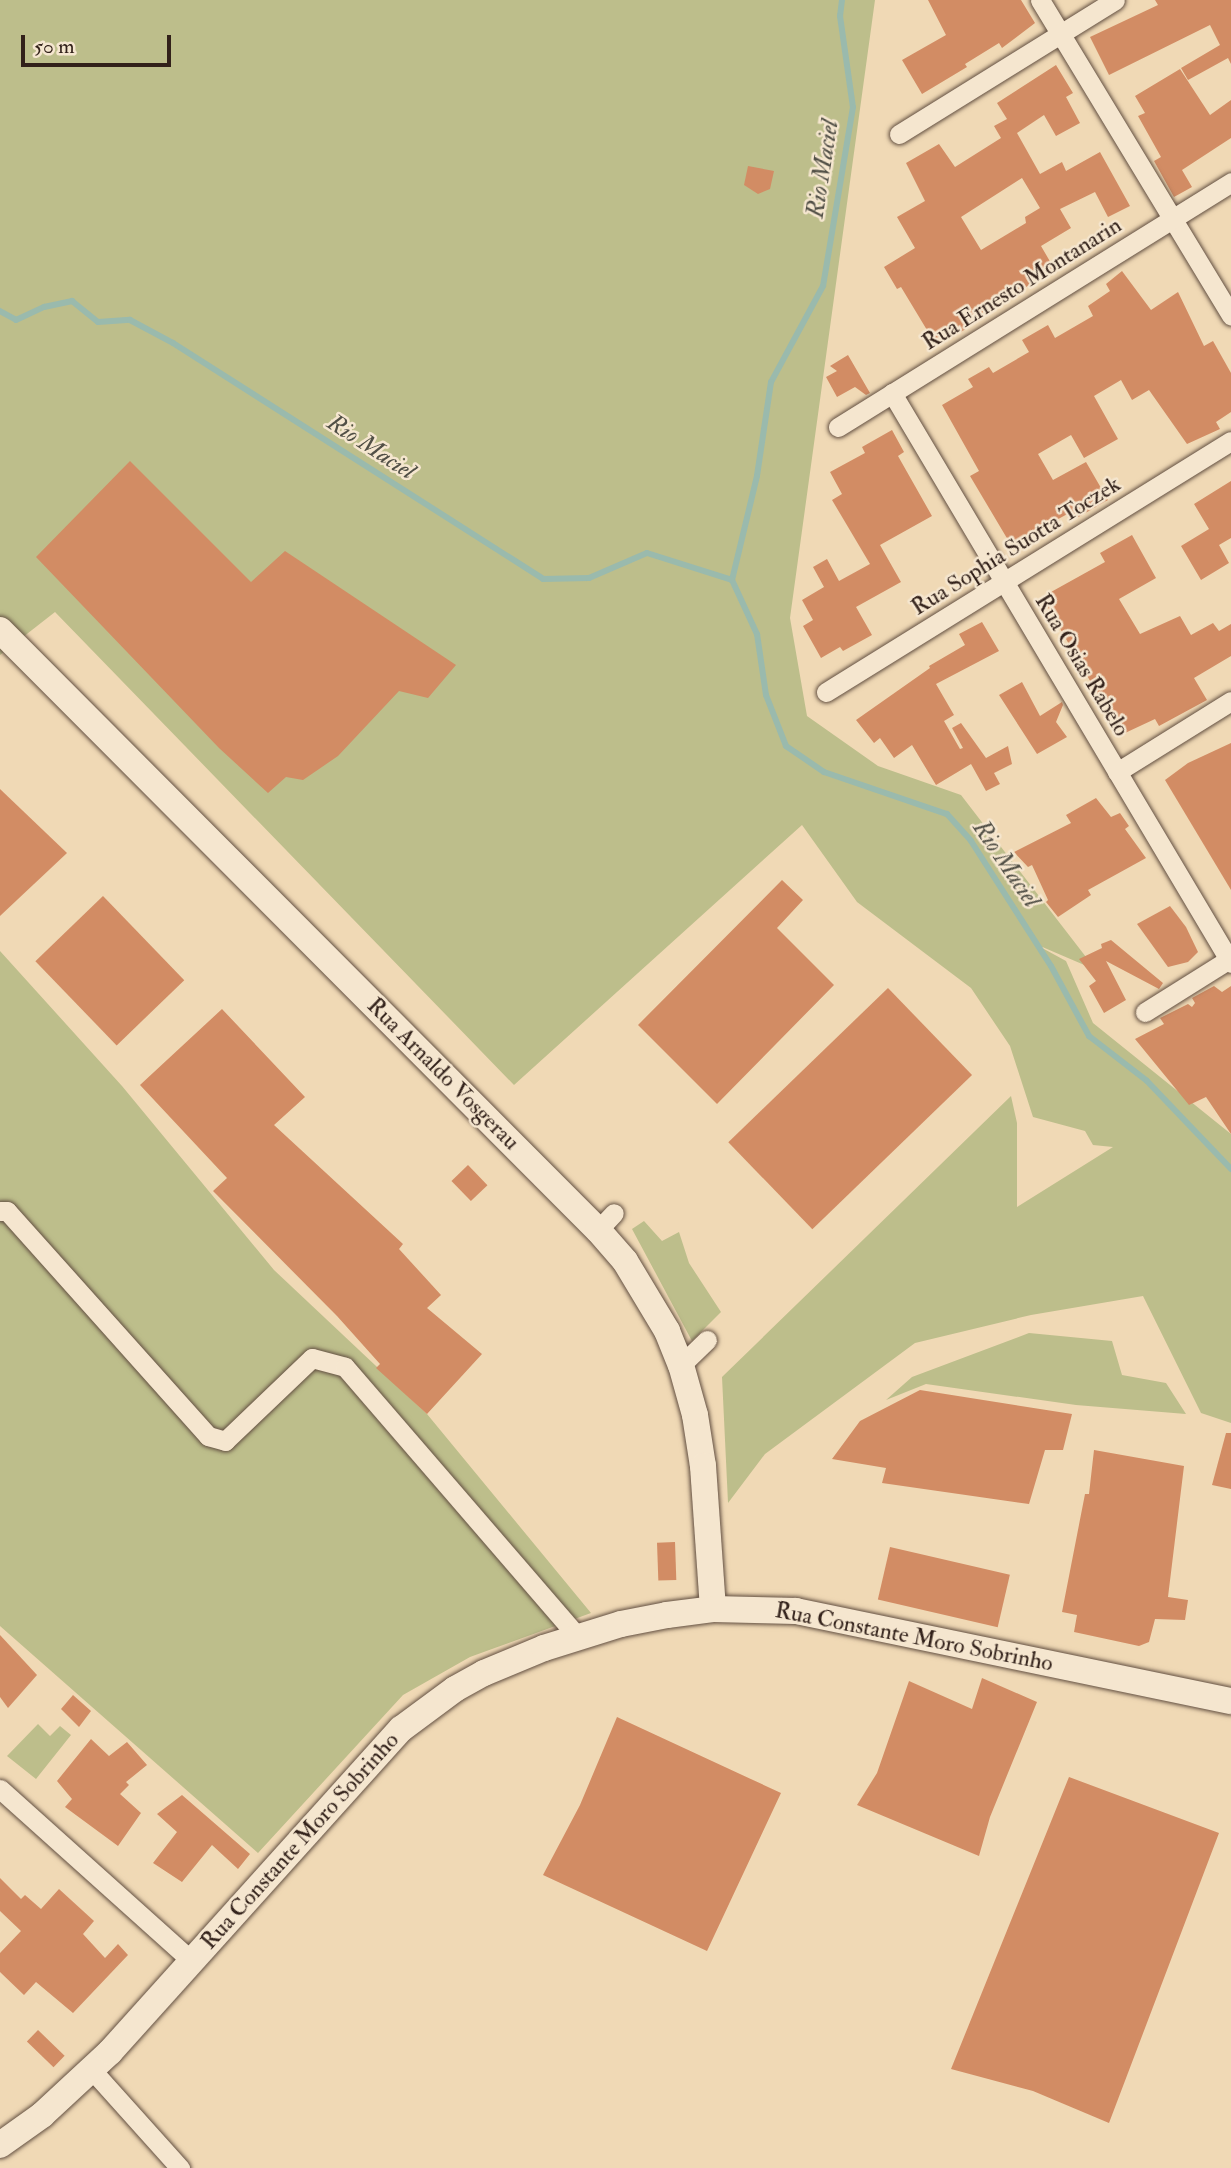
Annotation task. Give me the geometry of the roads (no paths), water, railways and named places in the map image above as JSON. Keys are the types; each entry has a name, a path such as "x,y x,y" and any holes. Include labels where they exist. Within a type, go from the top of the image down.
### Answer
{"main road":[{"name":"Rua Arnaldo Vosgerau","path":"0,629 606,1222 648,1294 681,1365 695,1415 703,1466 713,1609"},
{"name":"Rua Constante Moro Sobrinho","path":"0,2145 42,2115 92,2070 401,1729 455,1689 484,1673 578,1637 621,1624 713,1609 769,1609 839,1618 1231,1700"}],"street":[{"path":"1040,0 1231,316"},
{"path":"900,134 1115,0"},
{"name":"Rua Ernesto Montanarin","path":"838,427 1231,182"},
{"name":"Rua Osias Rabelo","path":"892,393 1230,960"},
{"name":"Rua Sophia Suotta Toczek","path":"827,692 1231,442"},
{"path":"1117,772 1231,701"},
{"path":"1145,1012 1230,960"},
{"path":"0,1210 7,1212 208,1436 225,1441 312,1358 345,1367 578,1637"},
{"path":"681,1365 707,1340"},
{"path":"0,1789 192,1961"},
{"path":"92,2070 180,2168"}],"waterway":[{"name":"Rio Maciel","path":"842,0 840,16 853,107 823,286 771,382 757,476 732,580 757,634 766,695 786,746 824,772 947,814 971,841 1051,966 1089,1036 1147,1081 1231,1169"},
{"name":"Rio Maciel","path":"0,311 16,320 44,307 72,301 98,322 130,320 173,343 543,579 589,578 647,553 732,580"}]}
